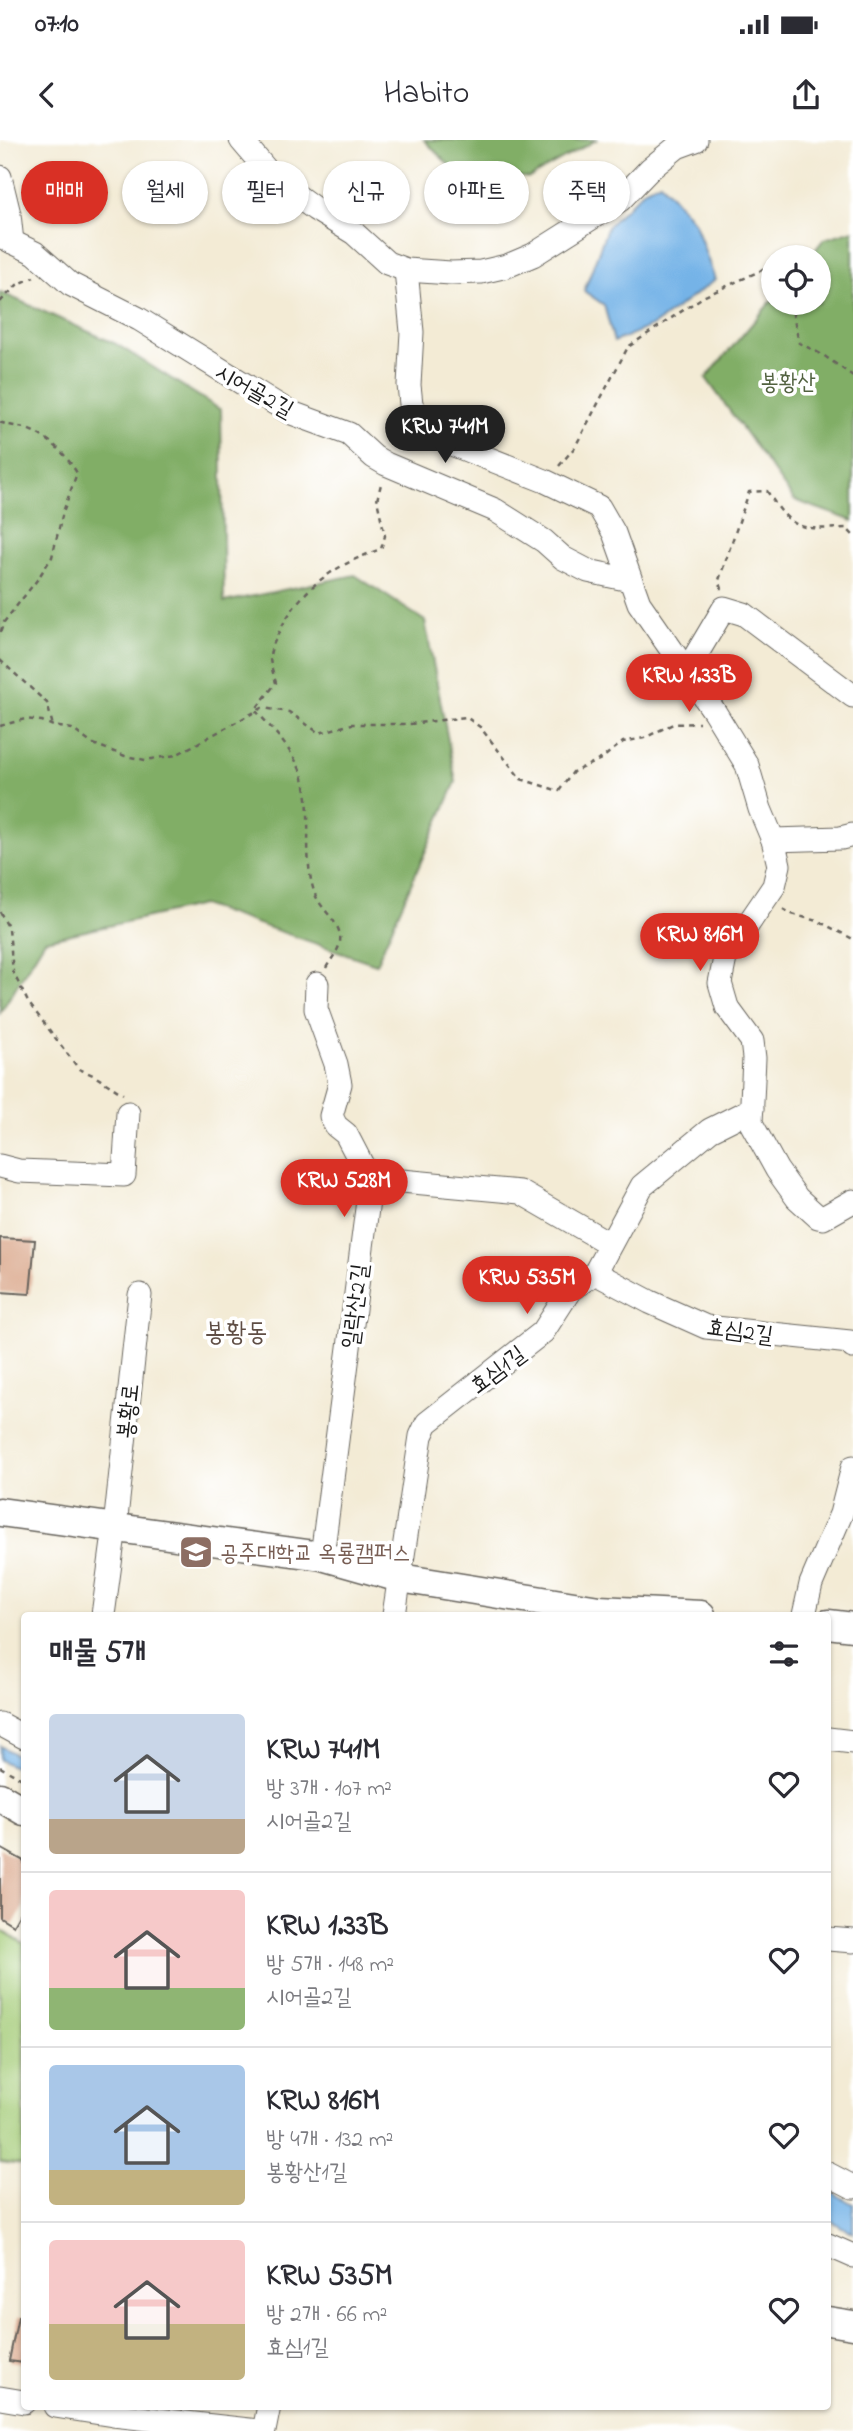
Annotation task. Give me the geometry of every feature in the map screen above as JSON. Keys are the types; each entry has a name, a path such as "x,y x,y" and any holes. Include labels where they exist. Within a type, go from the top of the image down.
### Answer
{"main road":[{"path":"0,1512 322,1556 400,1578 599,1610 640,1612"},
{"path":"831,1624 853,1627"},
{"path":"0,1797 21,1809"},
{"path":"831,2321 853,2325"}],"street":[{"path":"241,140 274,179 354,233 387,263 406,270 451,273 481,272 507,266 533,255 620,200 650,169 677,147 696,140"},
{"path":"0,177 6,239"},
{"name":"시어골2길","path":"6,239 35,253 70,284 139,319 289,412 349,433 374,457 386,464 495,510 544,541 563,558 588,571 630,580"},
{"path":"406,270 412,332 410,394 411,404 418,418 449,443 537,478 599,507 614,533 639,603 721,722 747,765 779,865 774,886 725,958 720,983 726,1007 752,1041 751,1123 776,1170 797,1198 818,1217 823,1218 853,1201"},
{"path":"686,672 724,608 744,614 853,696"},
{"path":"773,840 841,838 853,835"},
{"path":"317,984 316,1009 336,1064 340,1084 331,1116 336,1126 346,1134 372,1184 373,1181 391,1180 520,1192 610,1244"},
{"name":"효심1길","path":"394,1612 421,1436 427,1423 532,1342 552,1319 570,1290 595,1273 642,1186 710,1130 752,1109"},
{"path":"0,1166 19,1171 124,1175 128,1113"},
{"name":"일락산2길","path":"322,1556 372,1184"},
{"name":"효심2길","path":"595,1273 706,1327 850,1342 853,1347"},
{"name":"봉황로","path":"103,1612 140,1295"},
{"path":"805,1612 811,1584 841,1514 853,1466"},
{"path":"0,1724 21,1735"},
{"path":"831,1739 853,1742"},
{"path":"831,1939 853,1941"},
{"path":"831,2176 853,2187"},
{"path":"831,2246 853,2256"},
{"path":"0,2398 21,2402"},
{"path":"81,2410 258,2431"},
{"path":"264,2431 268,2410"}],"path":[{"path":"0,302 17,285 52,268"},
{"path":"537,478 561,465 575,447 628,347 703,297 761,270"},
{"path":"793,315 799,343 823,355 853,376"},
{"path":"0,422 26,429 50,440 68,457 78,473 63,512 52,556 4,622 0,633"},
{"path":"256,711 276,683 270,656 275,641 284,621 310,587 354,558 381,550 385,536 377,500 386,464"},
{"path":"729,609 719,580 749,492 766,491 781,513 797,527 846,528 853,535"},
{"path":"0,660 47,703 53,726"},
{"path":"0,726 25,719 42,721 72,729 91,743 125,756 145,760 176,755 262,708 289,712 319,733 352,724 410,724 466,717 480,727 521,779 559,791 573,772 601,759 623,742 644,738 673,724 721,722"},
{"path":"256,711 281,739 302,774 308,811 311,880 319,904 340,932 340,946 317,984"},
{"path":"765,900 792,914 820,922 853,939"},
{"path":"0,912 9,929 13,972 28,1002 79,1069 93,1074 124,1094 128,1113"},
{"path":"0,1767 21,1778"}],"green space":[{"path":"424,140 596,140 559,161 543,161 543,170 529,178 529,161 445,161"},
{"name":"봉황산","path":"853,230 853,521 794,500 706,378 761,313 831,315 831,245 819,245 824,239"},
{"path":"0,292 116,344 221,410 224,602 355,575 425,621 456,782 376,964 202,905 45,940 0,1013"},
{"path":"0,1929 21,1942 21,2165 0,2162"}],"water":[{"path":"660,182 695,223 715,280 654,325 614,342 604,305 584,291 608,226 630,224 630,204 645,189"},
{"path":"0,1746 21,1757 21,1770 0,1760"},
{"path":"831,2192 853,2204 853,2233 831,2221"}],"building":[{"path":"0,1238 35,1240 30,1294 0,1292"},
{"path":"0,1848 21,1859 21,1911 13,1925 0,1917"},
{"path":"18,2317 21,2317 21,2363 9,2361"}],"place":[{"name":"공주대학교 옥룡캠퍼스","path":"196,1552"}],"district":[{"name":"봉황동","path":"236,1331"}]}
